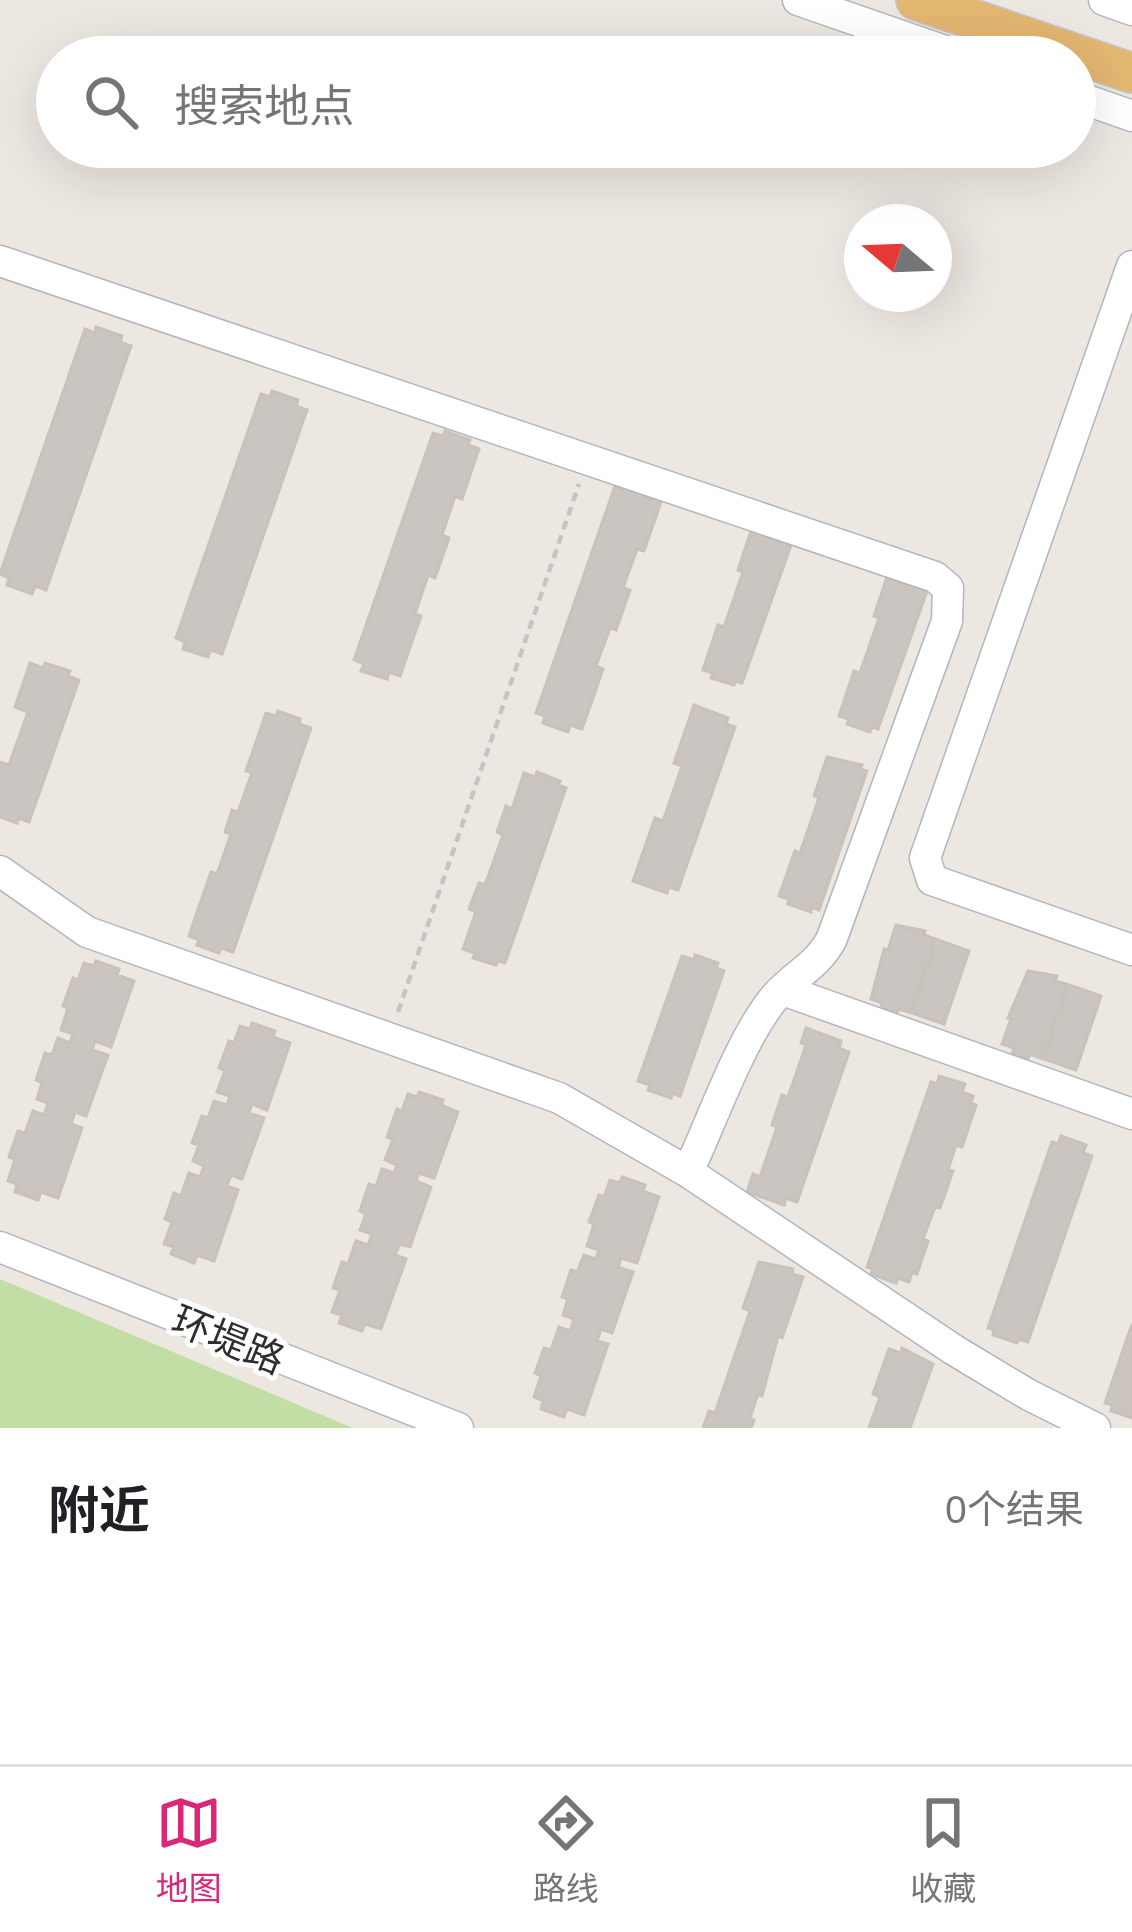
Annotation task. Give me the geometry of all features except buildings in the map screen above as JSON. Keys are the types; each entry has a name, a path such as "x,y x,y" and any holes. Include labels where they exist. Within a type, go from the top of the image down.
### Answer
{"main road":[{"path":"916,0 1021,36"},
{"path":"994,0 1132,47"},
{"path":"1096,62 1132,74"}],"street":[{"path":"798,0 902,36"},
{"path":"1104,0 1132,10"},
{"path":"1096,103 1132,116"},
{"path":"0,260 935,577 948,588 947,621 832,938 814,965 783,990 753,1032 688,1172"},
{"path":"1132,266 925,858 932,880 1132,950"},
{"path":"0,871 87,932 559,1098 688,1172 955,1350 1095,1428"},
{"path":"783,990 1132,1114"},
{"name":"环堤路","path":"0,1247 458,1428"}],"path":[{"path":"388,1040 587,458"}],"green space":[{"path":"0,1279 353,1428 0,1428"}]}
